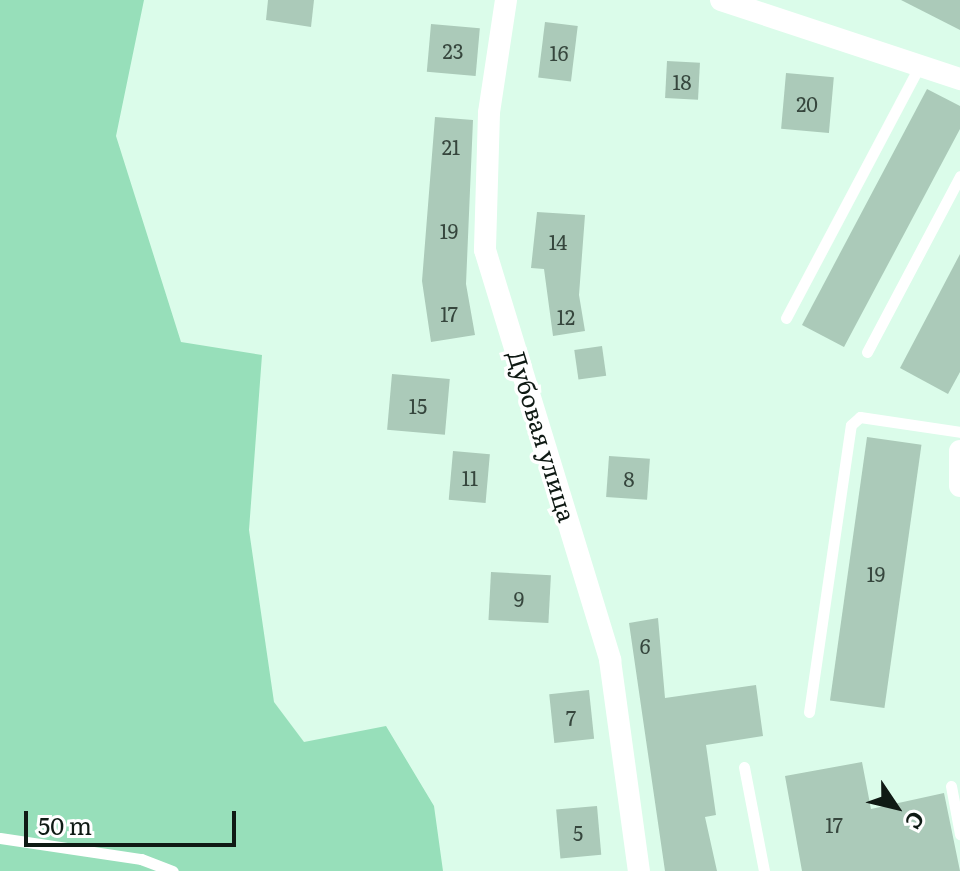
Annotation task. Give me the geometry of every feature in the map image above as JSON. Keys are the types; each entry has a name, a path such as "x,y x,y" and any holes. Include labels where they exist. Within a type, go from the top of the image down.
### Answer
{"street":[{"name":"Дубовая улица","path":"506,0 489,113 485,250 610,660 639,871"},
{"path":"721,0 960,79"},
{"path":"960,451 960,486"}],"lane":[{"path":"786,318 920,65"},
{"path":"867,352 960,176"},
{"path":"809,712 851,425 860,417 960,432"},
{"path":"744,767 764,871"},
{"path":"951,786 960,834"},
{"path":"0,838 141,859 173,871"}],"green space":[{"path":"0,0 144,0 116,136 181,342 262,355 249,530 274,702 304,742 386,726 434,806 443,871 0,871"}],"building":[{"path":"268,0 314,0 311,27 266,20"},
{"path":"901,0 960,0 960,30"},
{"path":"545,22 578,26 571,82 538,78"},
{"path":"431,24 480,28 476,76 427,72"},
{"path":"667,61 700,63 698,100 665,98"},
{"path":"786,73 834,77 829,133 781,129"},
{"path":"927,89 960,106 960,129 844,347 802,325"},
{"path":"435,117 473,120 466,284 475,335 431,342 422,281"},
{"path":"537,212 585,215 579,295 585,331 553,336 544,269 531,268"},
{"path":"960,254 960,372 948,394 900,368"},
{"path":"602,346 606,376 578,380 574,350"},
{"path":"392,374 450,379 445,435 387,430"},
{"path":"867,437 921,445 884,708 830,700"},
{"path":"453,451 490,454 486,503 449,500"},
{"path":"609,456 650,459 647,500 606,497"},
{"path":"491,572 551,575 548,623 488,620"},
{"path":"658,618 665,698 756,685 763,736 706,745 716,815 705,817 717,871 665,871 629,623"},
{"path":"589,690 594,739 554,743 549,694"},
{"path":"862,762 871,809 944,793 960,871 802,871 785,776"},
{"path":"597,806 601,855 560,858 556,810"}]}
